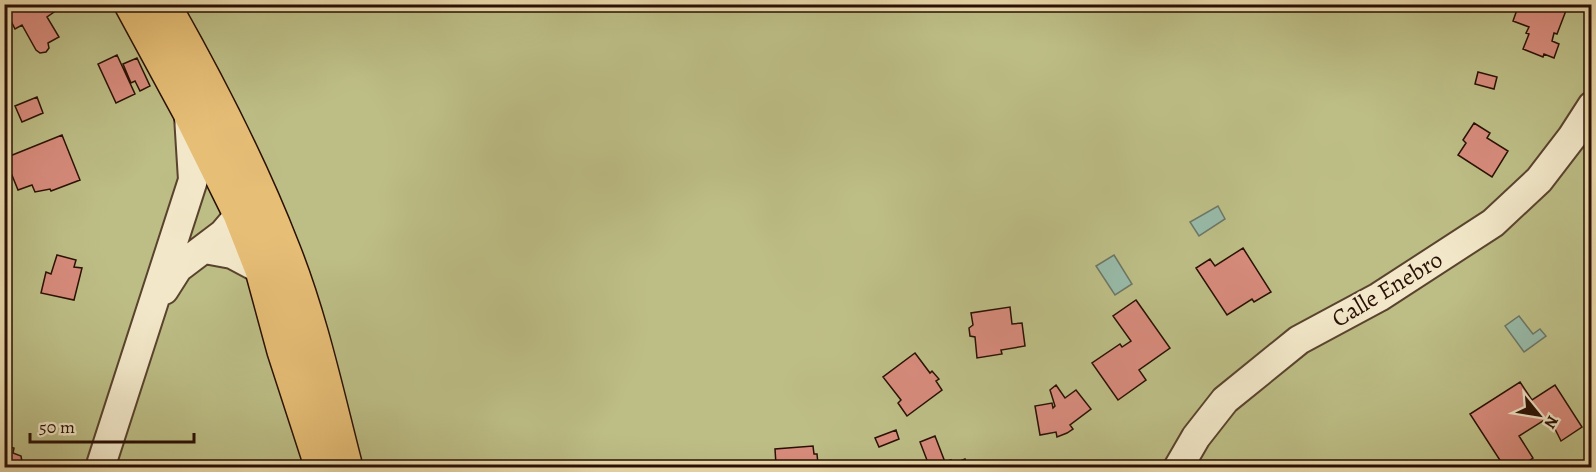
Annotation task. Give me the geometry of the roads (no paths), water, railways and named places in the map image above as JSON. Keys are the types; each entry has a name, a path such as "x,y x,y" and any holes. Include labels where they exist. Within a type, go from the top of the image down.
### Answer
{"main road":[{"path":"131,4 189,111 223,232 262,270 284,351 322,468"},
{"path":"167,10 237,141 284,251 314,345 346,468"}],"street":[{"path":"151,310 178,268 223,232 240,181 167,10"},
{"name":"Calle Enebro","path":"1178,468 1196,437 1225,400 1299,340 1380,297 1493,223 1539,180 1592,106"},
{"path":"189,111 194,216 201,229 223,232"},
{"path":"100,468 193,180"},
{"path":"223,232 232,254 262,270"}]}
